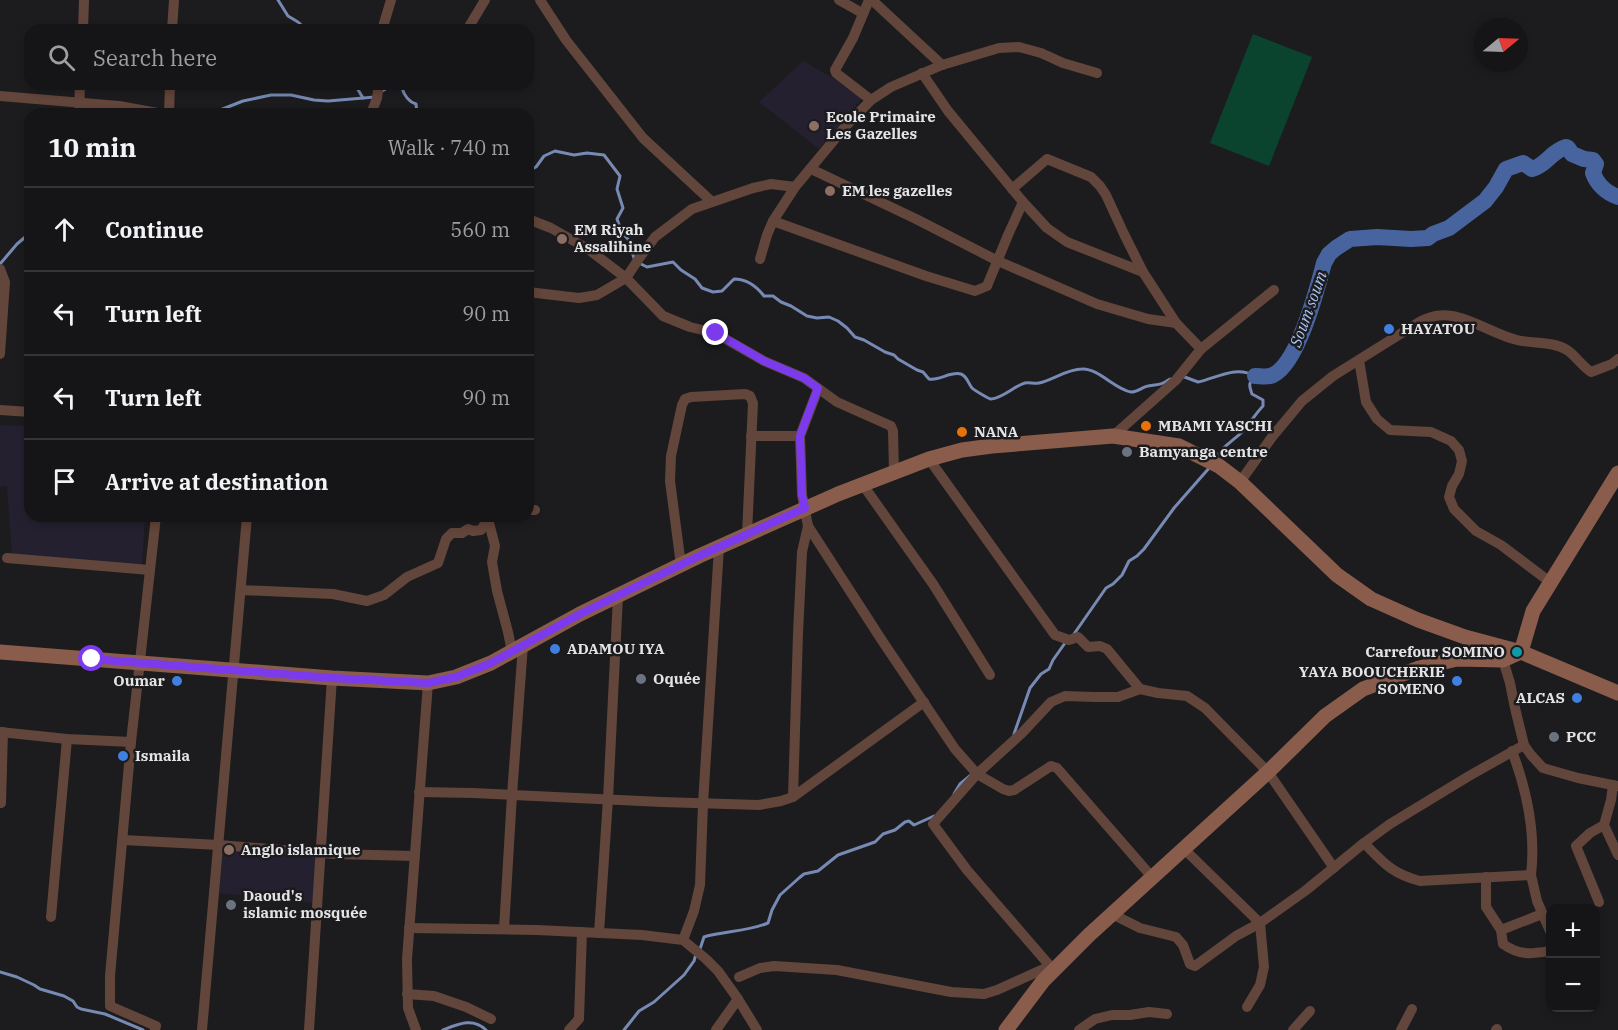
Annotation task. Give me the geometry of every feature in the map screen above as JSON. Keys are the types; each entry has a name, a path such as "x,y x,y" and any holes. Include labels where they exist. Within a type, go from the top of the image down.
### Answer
{"street":[{"path":"83,24 84,0"},
{"path":"172,24 174,0"},
{"path":"384,24 391,0"},
{"path":"471,24 485,0"},
{"path":"540,0 566,40 643,138 711,201"},
{"path":"839,0 862,13"},
{"path":"871,100 835,70 870,0 942,65"},
{"path":"760,260 773,221 795,187 843,128 871,100 891,87 942,65 999,48 1019,46 1097,73"},
{"path":"922,74 948,111 1047,228 1067,242 1143,272"},
{"path":"79,108 80,90"},
{"path":"169,108 170,90"},
{"path":"372,108 378,91"},
{"path":"0,96 79,108 119,106 130,108"},
{"path":"1012,189 1047,159 1090,177 1106,195 1143,272 1176,323 1201,349"},
{"path":"811,169 998,261 1097,304 1148,319 1176,323"},
{"path":"534,293 579,298 597,295 626,278 655,237 692,209 711,201 771,184 795,187"},
{"path":"773,221 926,276 975,291 987,286 1023,202"},
{"path":"534,221 551,228 588,249 626,278 663,316 690,327 716,333 764,361 804,378 837,402 891,426 894,472"},
{"path":"0,354 5,282 1,270"},
{"path":"1113,436 1176,380 1201,349 1274,290"},
{"path":"1240,482 1272,437 1302,401 1333,376 1421,321 1436,315 1454,316 1495,333 1519,340 1550,344 1567,350 1591,372 1612,364 1618,359"},
{"path":"1359,360 1366,402 1377,420 1390,430 1431,432 1451,441 1459,450 1462,461 1449,497 1454,509 1476,531 1501,545 1550,582"},
{"path":"793,797 802,552 808,526 802,495 800,436 818,388"},
{"path":"681,565 670,481 670,456 685,399 745,394 750,396 753,403 747,534"},
{"path":"0,410 24,412"},
{"path":"752,436 800,436"},
{"path":"0,652 332,678 428,683 456,677 491,663 580,614 719,547 805,508 929,459 962,450 992,446 1113,436 1179,446 1220,466 1240,482 1337,576 1371,599 1418,620 1465,637 1521,652 1618,693"},
{"path":"929,459 1054,635 1069,640 1078,637 1088,647 1107,648 1140,689"},
{"path":"1006,1030 1052,967 1268,772 1325,716 1363,688 1419,668 1457,659 1503,660 1521,652 1533,611 1618,472"},
{"path":"863,484 933,584 990,675"},
{"path":"155,522 131,742 110,1006 155,1028"},
{"path":"202,1030 247,522"},
{"path":"242,590 333,594 367,601 384,595 407,577 438,562 446,538 452,533 462,533 468,529 481,530 488,522"},
{"path":"493,522 495,546 492,562 497,591 517,649 504,929"},
{"path":"808,526 955,749 975,772 1010,791 1051,766 1057,768 1152,877"},
{"path":"686,942 700,885 719,547"},
{"path":"7,558 150,570"},
{"path":"598,933 608,799 618,597"},
{"path":"1503,660 1524,745 1531,755 1544,768 1578,778 1616,785 1604,825 1618,855"},
{"path":"309,1030 332,678"},
{"path":"416,1030 408,1008 407,959 428,683"},
{"path":"1052,967 967,870 933,824 975,772 1014,741 1051,702 1065,696 1118,697 1140,689 1187,696 1205,708 1268,772 1334,868"},
{"path":"419,792 759,805 793,797 924,702"},
{"path":"1,803 1,732 67,739 131,742"},
{"path":"51,917 67,739"},
{"path":"1112,914 1140,928 1176,937 1183,945 1190,964 1195,966 1305,891 1390,824 1524,745"},
{"path":"1512,751 1520,771 1528,804 1533,841 1531,875 1537,901 1546,922"},
{"path":"1599,902 1576,846 1590,833 1604,825"},
{"path":"123,840 319,853 415,856"},
{"path":"1364,843 1389,869 1407,878 1420,881 1531,875"},
{"path":"1183,848 1260,923 1264,967 1260,984 1247,1007"},
{"path":"1486,877 1486,907 1501,930 1503,944 1514,952 1529,954 1546,952"},
{"path":"1501,930 1542,914"},
{"path":"409,928 504,929 642,935 686,942 718,971 757,1030"},
{"path":"569,1030 579,1020 582,932"},
{"path":"718,971 739,977 774,966 837,970 951,992 984,994 1052,967"},
{"path":"716,1030 735,994 739,977"},
{"path":"407,994 434,996 491,1019"},
{"path":"1401,1030 1412,1009"},
{"path":"1293,1030 1310,1011"},
{"path":"1079,1030 1095,1019 1112,1015 1149,1012 1167,1014"}],"shaded area":[{"name":"Ecole Primaire Les Gazelles","path":"803,61 864,96 819,149 759,102"},
{"path":"0,425 24,426 24,522 145,522 142,565 12,557 7,486 0,487"},
{"path":"223,851 316,858 313,903 219,893"}],"green space":[{"path":"1253,34 1312,57 1269,166 1210,143"}],"waterway":[{"path":"278,0 288,16 300,24"},
{"path":"358,90 363,98"},
{"path":"403,90 407,98 416,104 416,108"},
{"path":"225,108 243,101 271,95 291,95 328,101 375,97"},
{"name":"Soum soum","path":"1255,376 1273,375 1291,356 1305,325 1324,263 1329,254 1350,239 1428,238 1449,228 1485,201 1506,169 1523,163 1532,169 1566,147 1572,154 1593,160 1596,164 1593,173 1597,181 1602,188 1618,197"},
{"path":"534,168 544,156 555,151 574,155 587,153 604,155 620,176 617,189 623,208 617,219 622,233 628,239 635,261 647,267 673,262 695,279 702,288 713,292 722,291 734,279 747,282 764,296 773,296 807,316 829,317 838,321 855,337 894,355 923,372 929,379 961,374 972,388 991,399 1025,383 1050,380 1076,369 1094,372 1131,392 1161,384 1170,379"},
{"path":"0,264 24,238"},
{"path":"1182,376 1198,382 1234,372 1255,376 1250,383 1250,389 1252,394 1263,400 1263,406 1245,429 1215,459"},
{"path":"1074,634 1106,588 1122,575 1129,561 1144,549 1174,508 1210,467"},
{"path":"1014,734 1030,688 1041,674 1049,669 1065,643"},
{"path":"954,794 960,784 971,775"},
{"path":"700,949 704,937 768,923 780,895 804,874 818,871 838,855 875,842 883,834 895,830 905,822 909,821 914,825 934,816"},
{"path":"624,1030 639,1011 654,1002 684,975 696,954"},
{"path":"0,972 17,977 40,989 64,996 81,1009 105,1014 143,1030"},
{"path":"443,1030 471,1023 486,1030"}],"place":[{"name":"Ecole Primaire Les Gazelles","path":"814,126"},
{"name":"EM les gazelles","path":"830,191"},
{"name":"EM Riyah Assalihine","path":"562,239"},
{"name":"HAYATOU","path":"1389,329"},
{"name":"MBAMI YASCHI","path":"1146,426"},
{"name":"NANA","path":"962,432"},
{"name":"Bamyanga centre","path":"1127,452"},
{"name":"ADAMOU IYA","path":"555,649"},
{"name":"Carrefour SOMINO","path":"1517,652"},
{"name":"Oquée","path":"641,679"},
{"name":"Oumar","path":"177,681"},
{"name":"YAYA BOOUCHERIE SOMENO","path":"1457,681"},
{"name":"ALCAS","path":"1577,698"},
{"name":"PCC","path":"1554,737"},
{"name":"Ismaila","path":"123,756"},
{"name":"Anglo islamique","path":"229,850"},
{"name":"Daoud's islamic mosquée","path":"231,905"}],"route":[{"path":"92,659 332,678 428,683 456,677 491,663 580,614 805,508 802,495 800,436 818,388 804,378 764,361 716,333"}]}
